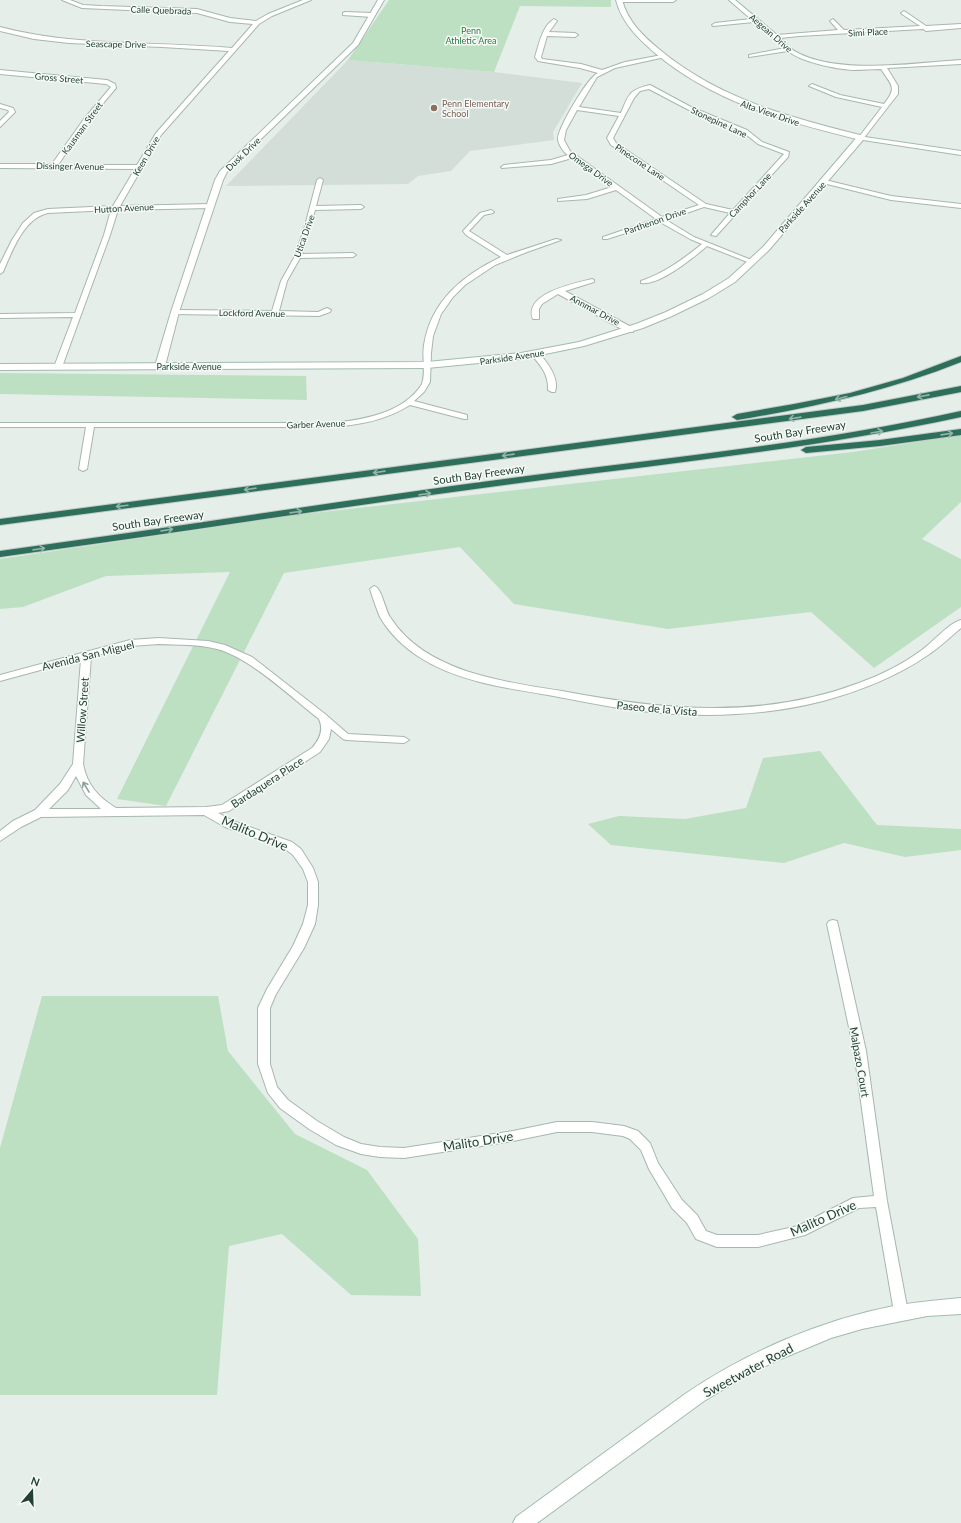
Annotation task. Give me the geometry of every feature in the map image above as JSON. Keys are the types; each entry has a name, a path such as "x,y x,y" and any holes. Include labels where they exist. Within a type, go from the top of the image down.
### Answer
{"highway":[{"path":"547,450 806,406 886,386 927,373 961,359"},
{"name":"South Bay Freeway","path":"0,522 863,408 961,389"},
{"name":"South Bay Freeway","path":"0,554 460,488 755,451 912,426 961,414"},
{"path":"755,451 789,451 852,446 961,432"}],"main road":[{"name":"Dusk Drive","path":"160,366 175,312 212,206 219,180 224,171 356,44 381,0"},
{"name":"Alta View Drive","path":"621,0 624,17 630,26 662,57 697,81 745,104 792,121 861,138 961,153"},
{"name":"Parkside Avenue","path":"0,367 427,365 464,363 535,354 604,339 630,330 707,296 741,273 825,182 861,138"},
{"name":"Sweetwater Road","path":"522,1523 709,1388 762,1359 816,1336 871,1318 901,1312 961,1306"}],"street":[{"name":"Calle Quebrada","path":"65,0 82,6 101,8 197,11 230,20 257,23"},
{"name":"Keen Drive","path":"58,367 115,208 161,130 257,23 270,15 306,0"},
{"path":"621,0 673,0"},
{"name":"Aegean Drive","path":"732,0 789,49 803,58 829,65 853,68 883,68 958,63"},
{"path":"904,13 920,23 926,29"},
{"path":"345,14 372,15"},
{"path":"554,20 548,26 545,34 538,57 540,60 581,66 602,72"},
{"path":"715,25 756,20"},
{"path":"833,21 843,33"},
{"name":"Simi Place","path":"776,37 961,26"},
{"name":"Seascape Drive","path":"0,29 21,36 54,41 176,45 233,50"},
{"path":"545,34 575,35"},
{"path":"750,56 789,49"},
{"name":"Omega Drive","path":"662,57 627,63 602,72 588,84 563,130 561,140 567,152 660,218 692,238 752,262"},
{"path":"958,63 961,67"},
{"name":"Parkside Avenue","path":"861,138 887,106 894,94 895,88 883,68"},
{"name":"Gross Street","path":"0,72 107,82 113,85 114,87 112,89"},
{"path":"812,86 838,96 887,106"},
{"name":"Pinecone Lane","path":"650,87 638,90 631,97 610,138 613,144 704,205 734,212"},
{"name":"Stonepine Lane","path":"650,87 695,110 745,131 760,143 787,153 786,156"},
{"name":"Kausman Street","path":"54,166 86,120 112,89"},
{"path":"0,125 12,112 11,109 3,106"},
{"path":"576,108 623,115"},
{"path":"504,167 551,162 573,156"},
{"name":"Camphor Lane","path":"714,235 786,156"},
{"name":"Dissinger Avenue","path":"0,166 140,167"},
{"name":"Utica Drive","path":"275,314 284,281 298,256 314,208 320,180"},
{"path":"825,182 891,198 961,206"},
{"path":"560,200 587,197 616,188"},
{"name":"Parthenon Drive","path":"605,238 660,218 704,205"},
{"name":"Hutton Avenue","path":"0,272 7,254 31,218 38,213 48,211 160,206 212,206"},
{"path":"314,208 361,207"},
{"path":"491,212 482,214 466,230 468,234 506,257"},
{"name":"Garber Avenue","path":"0,425 332,425 354,423 375,418 394,411 409,402 420,392 427,382 427,351 432,326 442,306 465,282 506,257 558,240"},
{"path":"644,282 660,277 675,269 706,244"},
{"path":"298,256 353,255"},
{"path":"536,317 536,306 547,296 592,281"},
{"name":"Annmar Drive","path":"559,291 630,330"},
{"name":"Lockford Avenue","path":"175,312 319,314 327,310"},
{"path":"0,316 77,315"},
{"path":"535,354 544,363 553,383 552,390"},
{"path":"409,402 464,417"},
{"path":"83,469 90,425"},
{"name":"Paseo de la Vista","path":"374,589 381,610 394,630 413,648 448,670 511,686 620,705 666,711 713,712 759,709 802,702 842,692 879,678 909,663 961,623"},
{"name":"Avenida San Miguel","path":"0,678 130,643 159,641 208,644 222,647 248,659 322,716"},
{"name":"Willow Street","path":"86,655 78,764 82,779 90,793 101,804 115,812"},
{"path":"322,716 346,737 404,740"},
{"name":"Bardaquera Place","path":"39,813 206,811 225,808 316,750 321,745 326,734 326,725 322,716"},
{"name":"Willow Street","path":"0,837 17,824 39,813 64,788 78,764"},
{"name":"Malito Drive","path":"206,811 229,824 288,845 296,852 308,868 313,882 314,892 309,924 298,948 270,992 264,1008 264,1064 272,1090 284,1104 313,1125 340,1141 361,1149 380,1152 404,1153 513,1136 557,1127 592,1127 624,1131 634,1135 646,1147 653,1165 677,1204 692,1219 701,1235 717,1241 758,1242 800,1231 858,1202 881,1201"},
{"name":"Malpazo Court","path":"833,924 860,1051 881,1201"},
{"path":"881,1201 901,1312"}],"shaded area":[{"name":"Penn Elementary School","path":"348,60 494,72 582,83 553,132 554,140 470,151 451,171 418,176 408,184 226,186"}],"green space":[{"name":"Penn Athletic Area","path":"389,0 611,0 611,7 520,6 494,72 348,60"},
{"path":"0,373 306,376 307,400 0,394"},
{"path":"961,435 961,502 922,539 961,559 961,607 874,668 811,612 668,629 514,604 460,547 284,573 166,806 117,799 230,572 106,576 23,607 0,609 0,559 296,515 853,452"},
{"path":"820,751 877,825 961,829 961,850 905,857 844,843 784,863 611,845 588,824 619,816 685,819 746,808 763,758"},
{"path":"42,996 218,996 228,1051 295,1134 367,1170 418,1239 421,1296 351,1295 282,1234 229,1246 217,1395 0,1395 0,1148"}],"place":[{"name":"Penn Elementary School","path":"434,108"}]}
